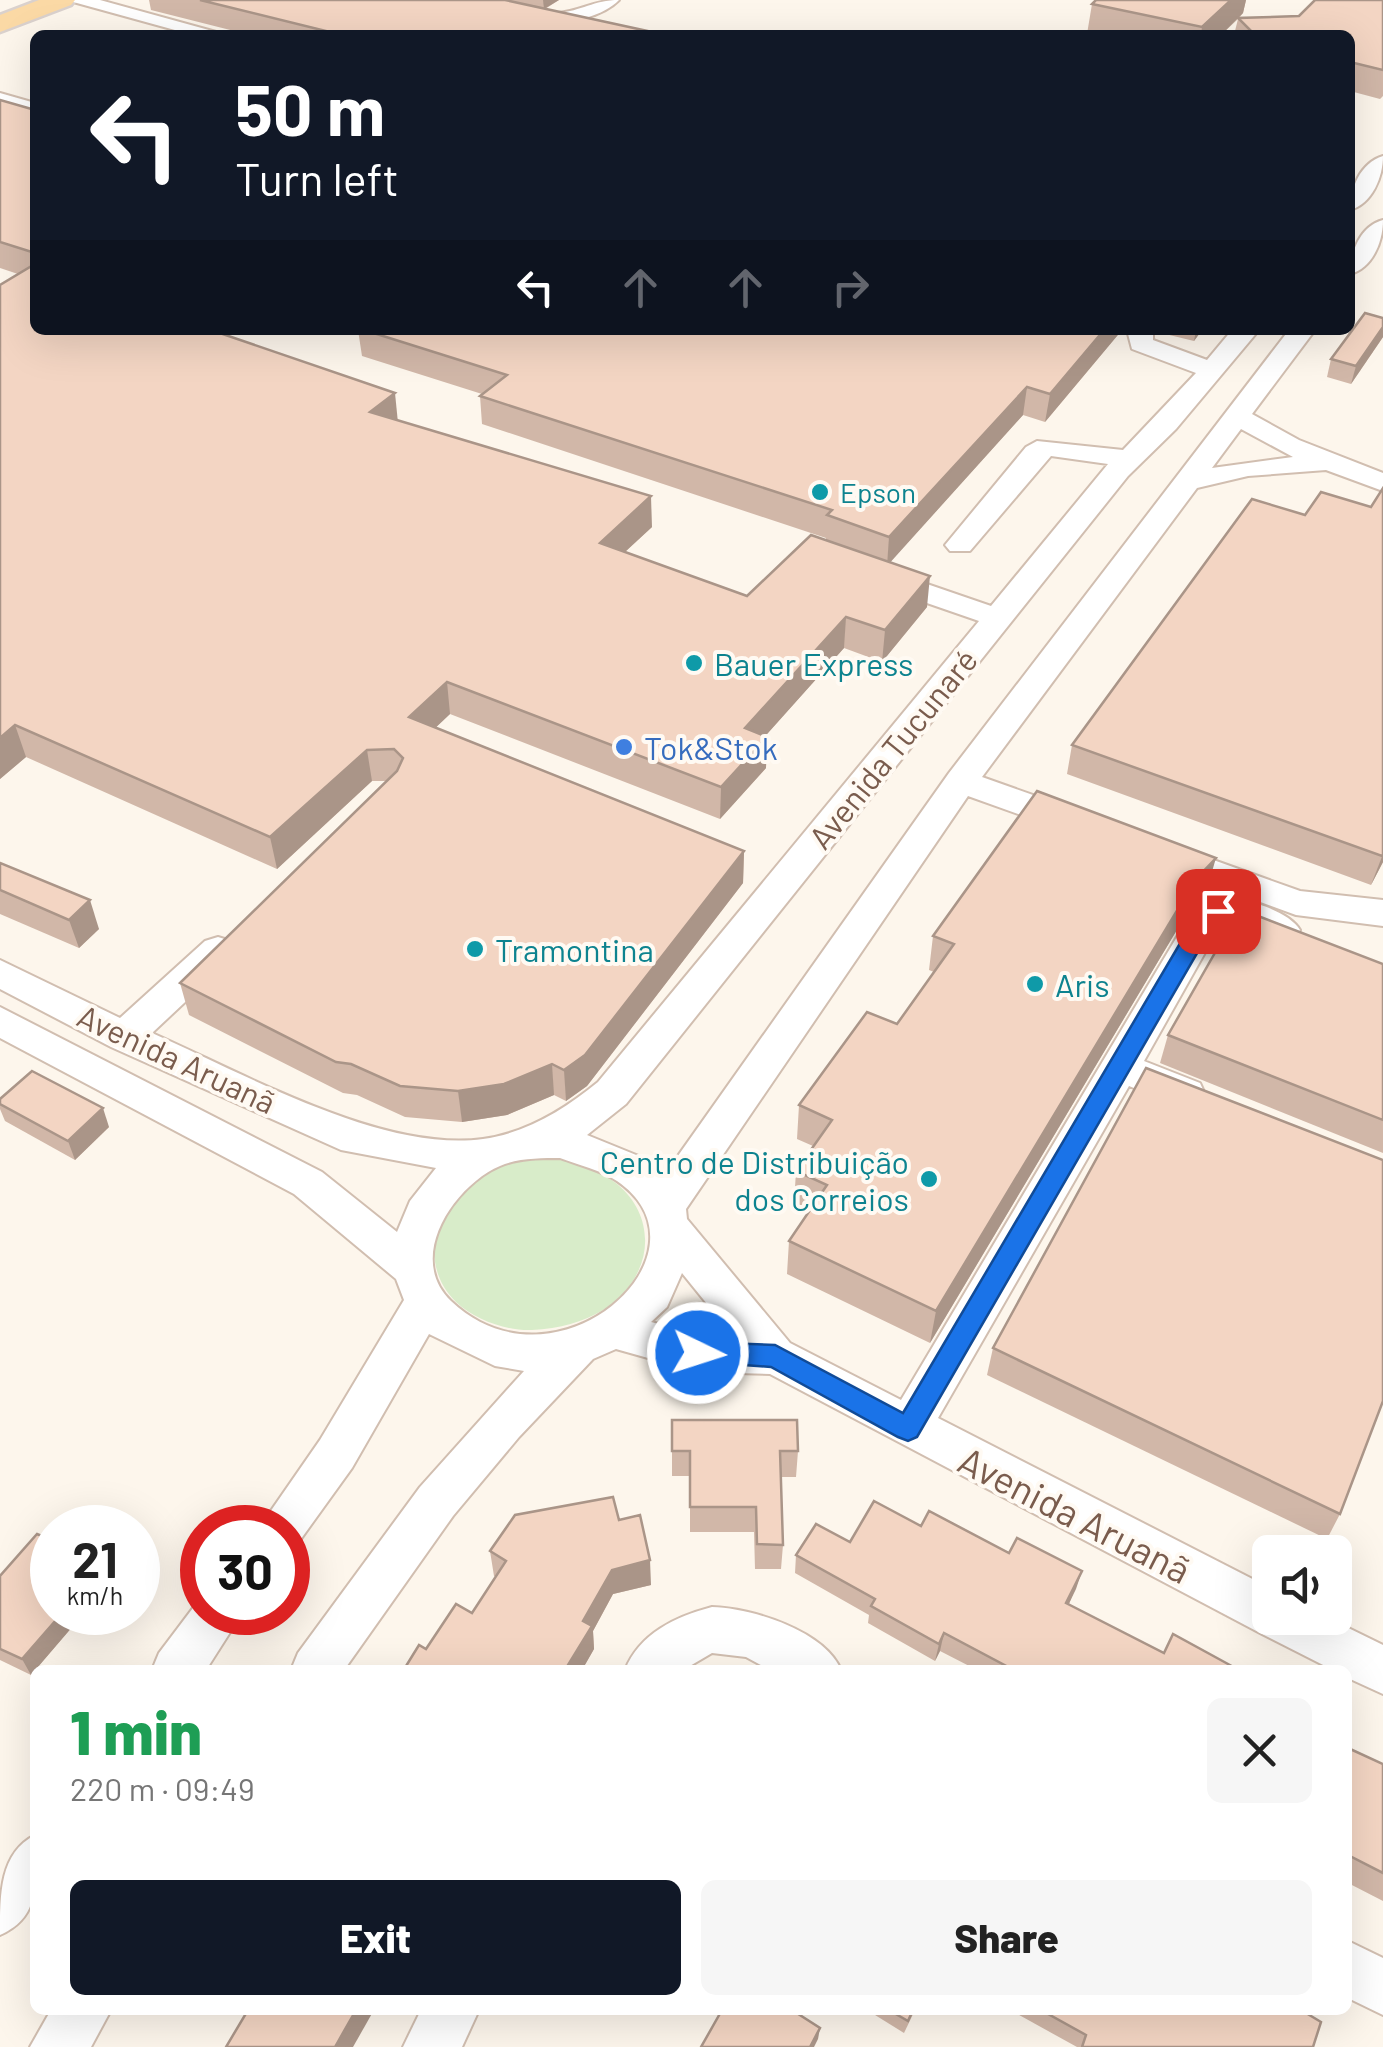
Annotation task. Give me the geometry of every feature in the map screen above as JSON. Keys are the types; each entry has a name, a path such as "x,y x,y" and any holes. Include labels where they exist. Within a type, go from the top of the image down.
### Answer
{"main road":[{"path":"0,24 62,0"}],"street":[{"path":"76,0 198,30"},
{"path":"467,0 559,20 589,14 610,0"},
{"path":"0,98 30,108"},
{"path":"1355,197 1383,163"},
{"path":"1355,261 1383,227"},
{"path":"1140,335 1141,344 1214,371"},
{"name":"Avenida Tucunaré","path":"503,1149 573,1124 612,1093 1130,459 1214,371 1242,335"},
{"path":"668,1221 636,1171 602,1152 562,1142 503,1149 451,1175 427,1202 413,1235 419,1285 452,1328 488,1347 530,1354 576,1348 618,1331 649,1303 668,1269 668,1221 740,1093 962,781 1298,335"},
{"path":"1236,416 1331,465 1383,483"},
{"path":"960,545 1036,453 1048,447 1130,459"},
{"path":"1187,482 1280,464 1331,465"},
{"path":"856,569 998,618"},
{"path":"962,781 1296,903 1383,912"},
{"path":"908,1429 1203,924 1218,911 1240,912 1311,943"},
{"path":"124,1037 248,922"},
{"name":"Avenida Aruanã","path":"0,973 124,1037 355,1139 429,1152 503,1149"},
{"name":"Avenida Aruanã","path":"6,1033 308,1183 419,1285"},
{"path":"1121,1067 1226,1110"},
{"path":"308,1183 355,1139"},
{"name":"Avenida Aruanã","path":"668,1221 775,1356 908,1429 1252,1604"},
{"path":"299,1505 336,1454 419,1285"},
{"name":"Avenida Aruanã","path":"618,1331 698,1353 775,1356"},
{"path":"318,1665 424,1514 520,1401 576,1348"},
{"path":"655,1665 692,1635 718,1629 747,1631 808,1665"},
{"path":"180,1665 202,1635"},
{"path":"1313,1635 1383,1670"},
{"path":"0,1908 30,1868"},
{"path":"1352,1970 1383,1988"},
{"path":"58,2047 80,2015"},
{"path":"431,2047 449,2015"}],"green space":[{"path":"531,1157 582,1165 618,1185 639,1212 645,1243 637,1274 615,1301 580,1321 522,1330 482,1319 456,1302 444,1287 434,1254 441,1220 461,1190 488,1170"}],"building":[{"path":"200,0 505,0 643,30 322,30"},
{"path":"1096,0 1231,0 1202,27 1092,4"},
{"path":"1315,0 1383,0 1383,70 1355,63 1355,30 1250,30 1238,18 1299,16"},
{"path":"0,100 30,109 30,251 0,242"},
{"path":"30,267 30,335 226,335 395,393 370,412 651,496 600,543 747,596 811,535 930,576 885,630 846,617 745,728 767,737 721,787 447,682 409,717 744,851 585,1055 564,1070 552,1064 504,1084 458,1091 400,1086 351,1064 336,1062 180,983 397,771 403,758 394,749 367,750 270,837 15,725 0,738 0,285"},
{"path":"1365,313 1383,318 1383,327 1356,366 1331,359 1349,335 1355,335 1355,327"},
{"name":"Epson","path":"380,335 1100,335 1050,394 1027,387 889,537 827,515 832,510 480,396 507,375"},
{"path":"1383,488 1382,856 1072,745 1252,499 1305,515 1321,492 1371,507"},
{"path":"1037,791 1216,858 1196,879 936,1311 789,1241 827,1185 796,1171 832,1120 799,1105 867,1012 897,1024 954,944 933,936"},
{"path":"0,863 90,900 69,920 0,890"},
{"path":"1240,909 1383,964 1383,1120 1168,1035"},
{"path":"1146,1068 1383,1160 1383,1401 1340,1514 993,1348"},
{"path":"32,1071 103,1108 68,1141 0,1104 0,1099"},
{"path":"672,1420 797,1420 798,1451 780,1451 783,1545 757,1544 756,1507 690,1507 690,1451 672,1451"},
{"path":"613,1497 619,1520 640,1515 650,1560 612,1570 583,1621 592,1626 568,1665 407,1665 419,1645 426,1649 456,1604 472,1613 506,1561 490,1551 515,1515"},
{"path":"874,1501 921,1526 929,1511 1009,1553 1017,1538 1082,1571 1066,1603 1164,1653 1173,1634 1230,1665 1005,1665 944,1633 939,1644 871,1606 875,1599 796,1555 816,1524 850,1542"},
{"path":"30,1542 30,1635 43,1635 22,1659 0,1649 0,1576"},
{"path":"1352,1750 1383,1764 1383,1873 1352,1857"},
{"path":"245,2015 353,2015 335,2047 226,2047"},
{"path":"719,2015 800,2015 820,2028 810,2047 701,2047"},
{"path":"1050,2015 1309,2015 1321,2022 1313,2047 1082,2047 1086,2035"}],"place":[{"name":"Epson","path":"820,492"},
{"name":"Bauer Express","path":"694,663"},
{"name":"Tok&Stok","path":"624,747"},
{"name":"Tramontina","path":"475,949"},
{"name":"Aris","path":"1035,984"},
{"name":"Centro de Distribuição dos Correios","path":"929,1179"}],"route":[{"path":"698,1353 775,1356 908,1429 1203,924 1218,911"}]}
